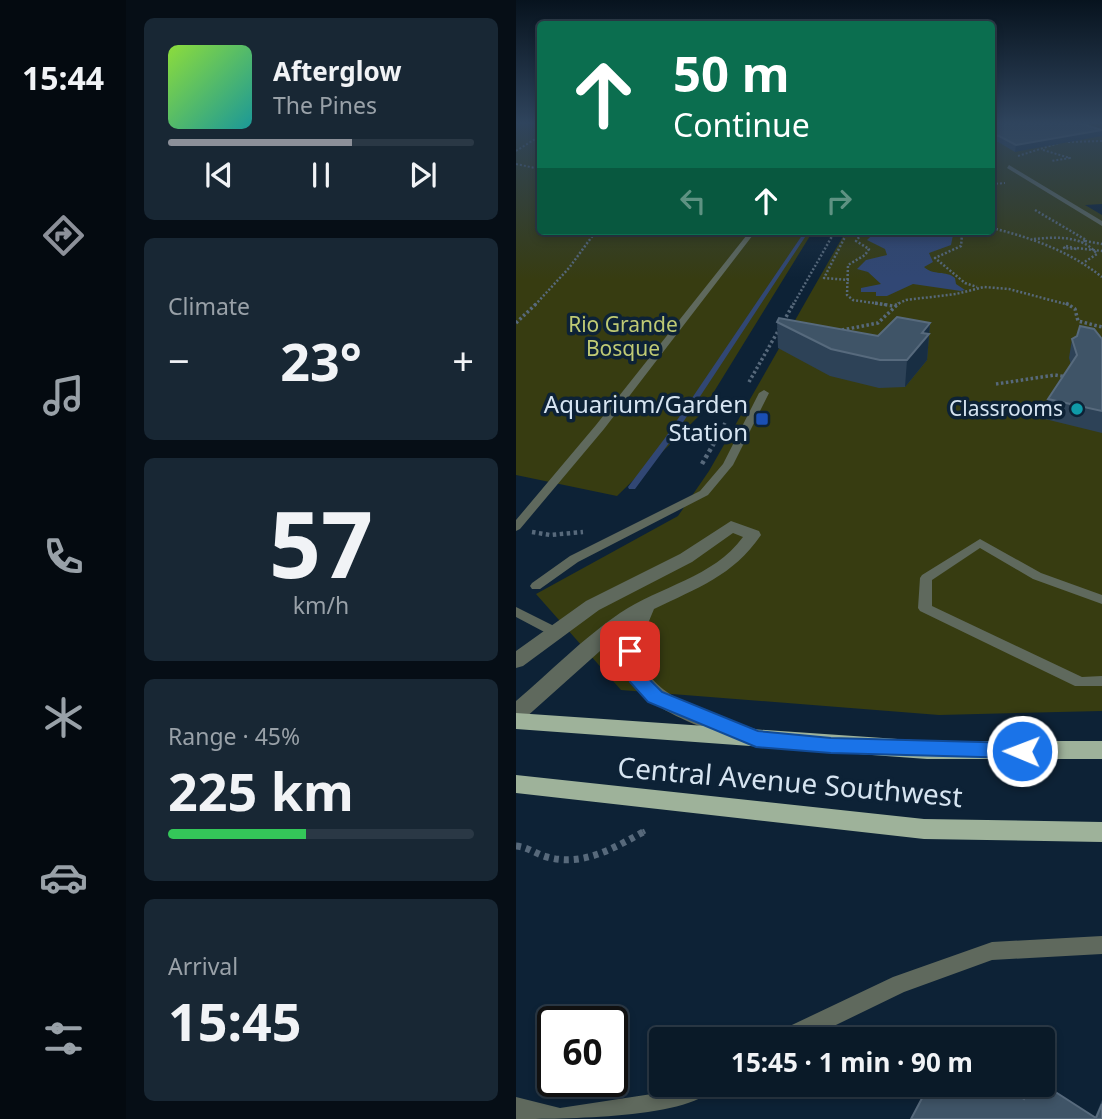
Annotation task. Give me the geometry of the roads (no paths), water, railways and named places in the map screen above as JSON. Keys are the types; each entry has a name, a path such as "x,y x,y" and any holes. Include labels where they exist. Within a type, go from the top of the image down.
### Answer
{"main road":[{"path":"516,721 927,750 1102,750"},
{"name":"Central Avenue Southwest","path":"516,785 924,829 1102,832"}],"street":[{"path":"516,661 602,600 664,572 711,545 731,526 753,535 749,543 725,565 629,616 516,713"},
{"path":"645,608 636,624 630,651 639,682 655,697 756,739"}],"lane":[{"path":"1021,174 1102,224"},
{"path":"516,527 600,427 750,235"},
{"path":"536,586 574,559 704,493 728,465 764,393"},
{"path":"1102,600 1037,576 980,543 926,578 925,608 1080,682 1102,681"},
{"path":"516,611 555,632"},
{"path":"809,1027 900,984 992,951 1102,946"},
{"path":"516,1108 561,1119 681,1100 686,1097"}],"water":[{"path":"872,235 953,235 951,245 929,253 933,262 924,267 948,274 965,290 913,284 887,296 876,296 876,292 861,292 861,288 881,284 868,272 857,269 866,260 887,255 885,249 867,240"}],"waterway":[{"path":"632,487 668,439 804,235"}],"place":[{"name":"Classrooms","path":"1077,409"},
{"name":"Aquarium/Garden Station","path":"762,419"}],"park label":[{"name":"Rio Grande Bosque","path":"623,337"}]}
